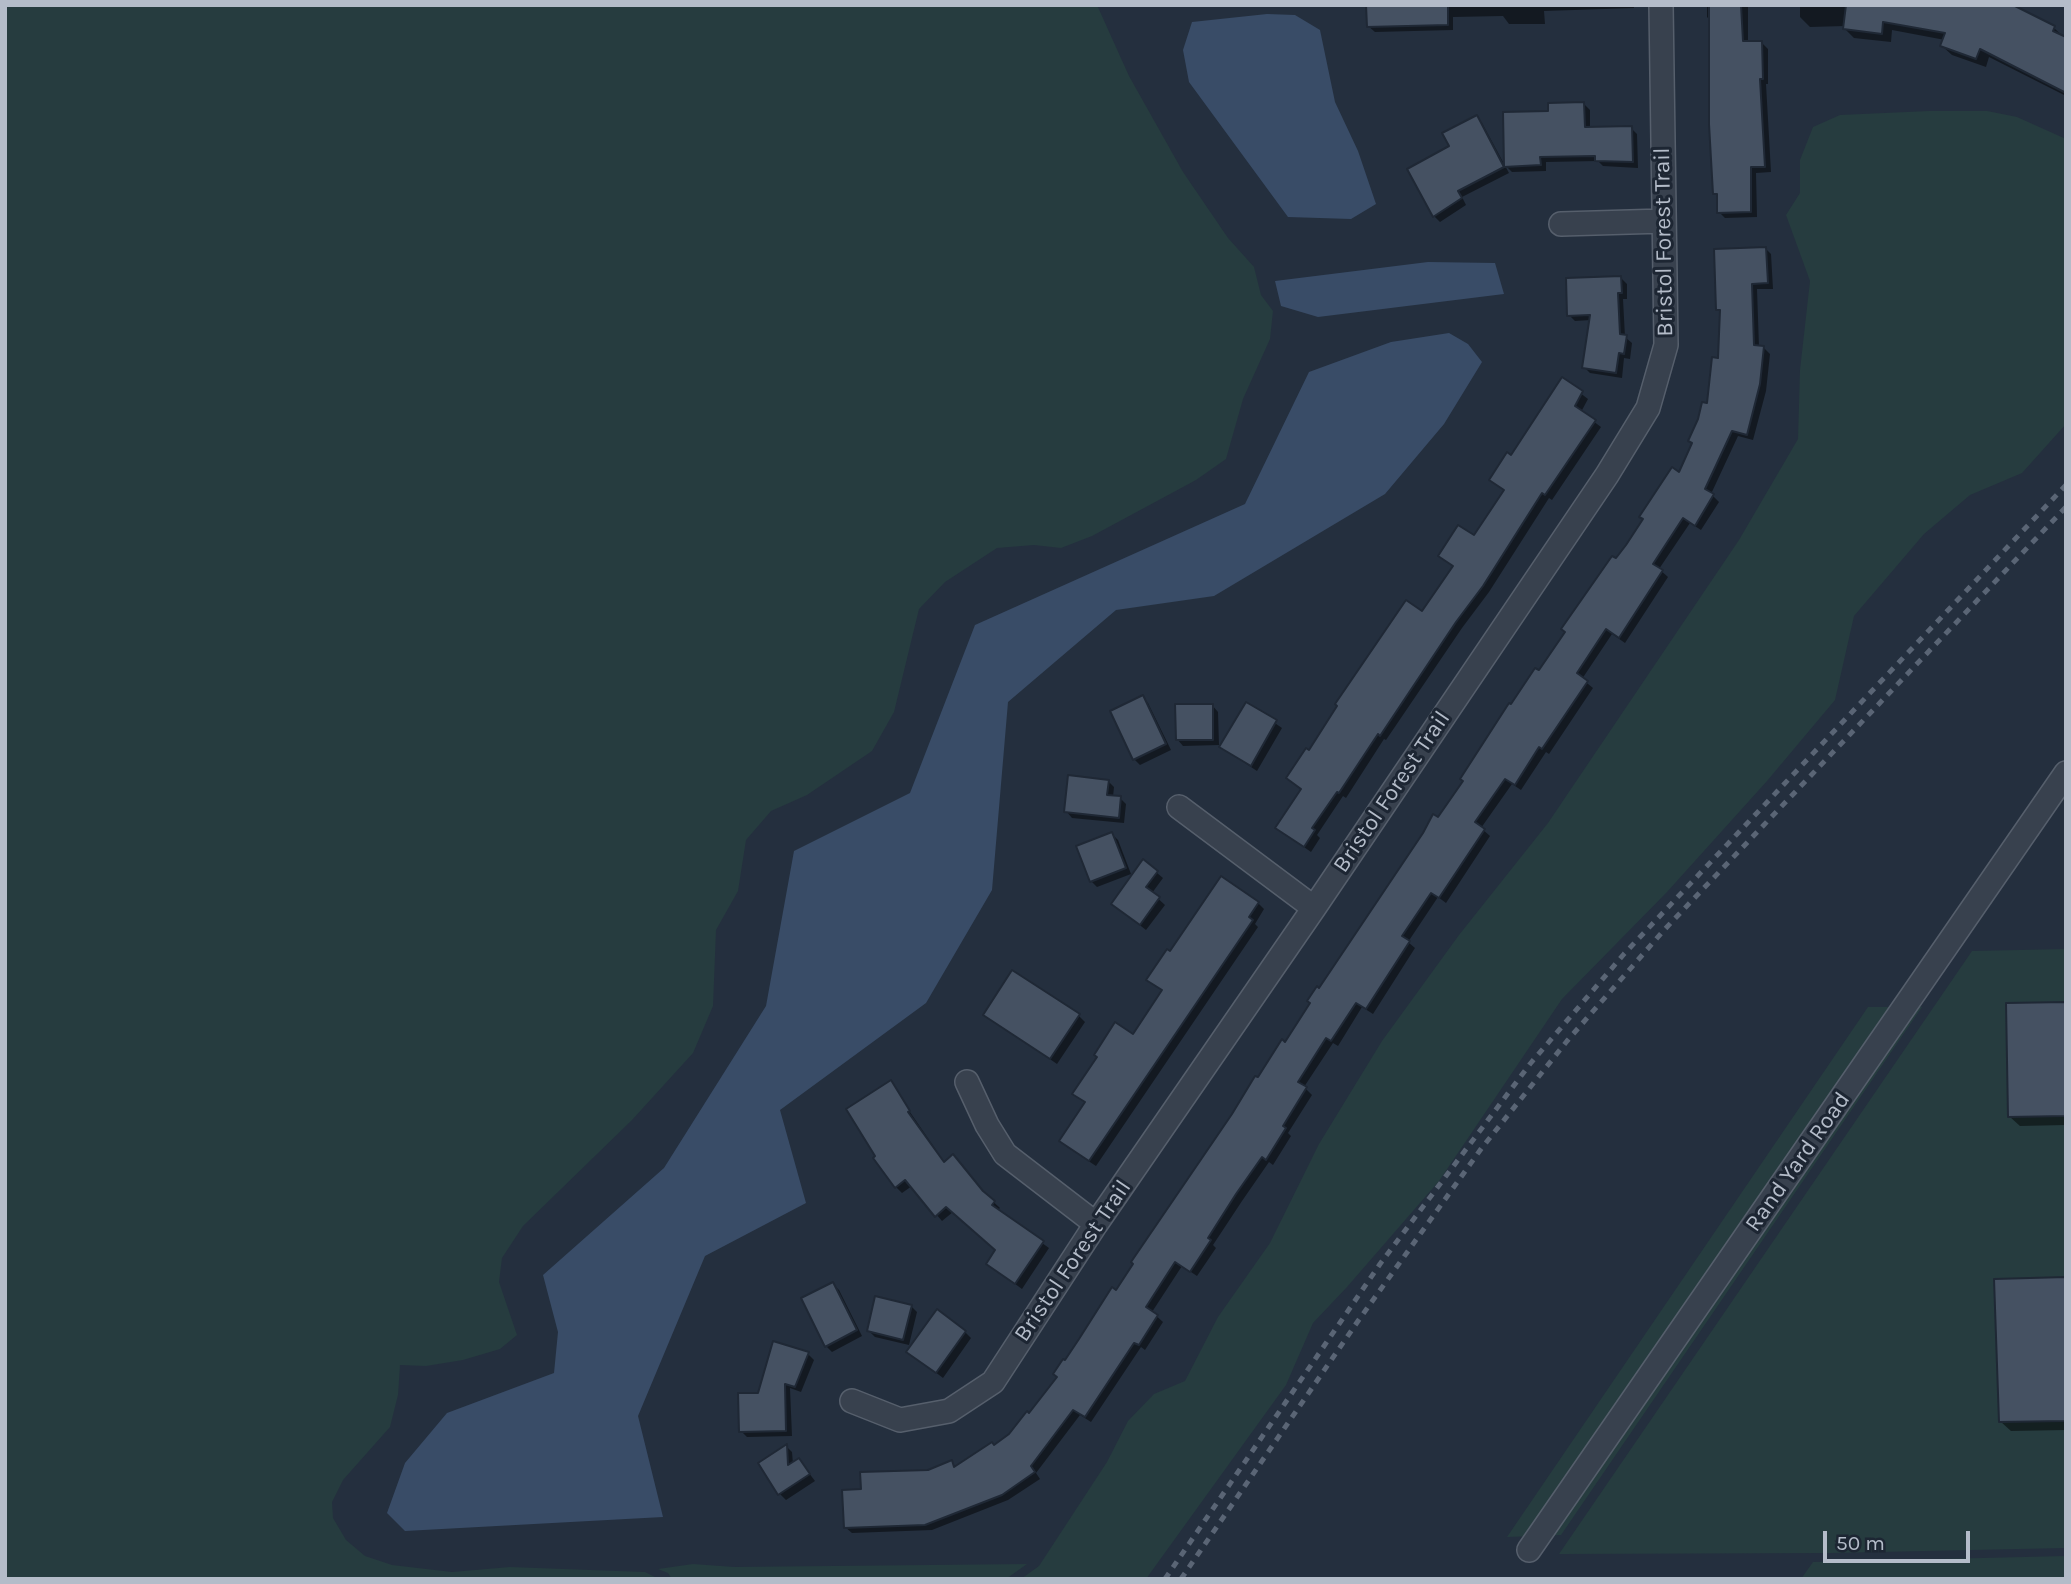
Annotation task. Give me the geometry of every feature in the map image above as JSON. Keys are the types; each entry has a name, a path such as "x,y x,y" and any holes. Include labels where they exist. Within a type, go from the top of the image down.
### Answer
{"street":[{"name":"Bristol Forest Trail","path":"852,1401 900,1420 949,1411 993,1382 1096,1224 1314,908 1599,486 1648,408 1666,345 1661,5"},
{"path":"1561,224 1664,221"},
{"name":"Rand Yard Road","path":"1530,1550 2066,774"},
{"path":"1179,807 1314,908"},
{"path":"967,1082 987,1125 1005,1154 1096,1224"}],"green space":[{"path":"5,5 1097,5 1129,76 1183,172 1228,238 1254,267 1261,295 1273,311 1270,339 1243,399 1226,459 1196,480 1092,536 1061,548 1034,545 997,548 945,582 919,609 894,712 872,751 807,795 771,811 746,840 738,891 716,930 713,1006 693,1053 632,1120 523,1226 502,1258 499,1282 517,1335 500,1349 463,1360 426,1366 400,1365 398,1395 390,1427 343,1480 332,1502 333,1518 346,1540 365,1556 392,1565 452,1572 510,1567 645,1572 659,1579 5,1579"},
{"path":"1987,111 2017,117 2066,139 2066,424 2022,473 1970,495 1924,534 1854,616 1835,700 1767,781 1667,892 1562,999 1439,1181 1313,1323 1286,1385 1146,1579 1021,1579 1039,1566 1107,1462 1128,1421 1154,1394 1185,1381 1218,1317 1270,1243 1319,1144 1382,1041 1459,935 1548,823 1739,540 1798,439 1800,370 1810,281 1786,215 1800,193 1800,160 1813,127 1840,115"},
{"path":"2066,949 2066,1548 1831,1553 1559,1554 1972,951"},
{"path":"1868,1007 1922,1007 1561,1535 1507,1537"},
{"path":"2066,1556 2066,1579 1801,1579 1813,1562"},
{"path":"693,1564 734,1567 1027,1564 1006,1579 672,1579 668,1573 658,1569"}],"water":[{"path":"1267,14 1295,15 1320,30 1335,102 1358,151 1376,204 1351,219 1288,217 1189,82 1183,50 1192,22"},
{"path":"1428,262 1495,263 1504,294 1318,317 1281,306 1275,281"},
{"path":"1449,333 1468,344 1482,362 1444,424 1385,494 1214,596 1116,610 1008,702 992,890 926,1003 780,1110 806,1203 705,1256 638,1416 663,1517 405,1531 387,1513 405,1463 447,1413 554,1373 558,1332 543,1275 664,1168 766,1006 794,851 910,793 975,625 1245,504 1309,372 1391,342"}],"building":[{"path":"1366,5 1448,5 1448,25 1367,27"},
{"path":"1709,5 1741,5 1743,41 1762,41 1763,79 1760,79 1765,167 1751,167 1751,212 1717,213 1717,194 1713,194 1709,124"},
{"path":"1846,5 2013,5 2055,26 2053,31 2066,37 2066,93 1980,49 1976,59 1940,46 1945,33 1883,22 1882,34 1843,29"},
{"path":"1584,102 1585,127 1632,126 1633,162 1595,161 1595,156 1540,157 1541,165 1504,167 1503,112 1548,111 1548,103"},
{"path":"1477,115 1504,167 1458,191 1462,198 1433,217 1407,169 1449,146 1442,133"},
{"path":"1766,247 1768,283 1752,284 1754,345 1764,346 1760,384 1747,435 1732,431 1705,489 1714,494 1695,526 1683,518 1653,564 1663,570 1619,638 1606,629 1577,673 1588,681 1542,749 1539,747 1515,785 1505,779 1475,822 1485,829 1439,898 1431,893 1402,936 1410,941 1366,1009 1356,1003 1331,1041 1326,1038 1298,1082 1307,1087 1266,1160 1262,1157 1236,1194 1190,1272 1175,1262 1146,1307 1158,1315 1139,1345 1134,1343 1085,1417 1073,1410 1031,1466 1035,1472 1002,1495 925,1525 844,1528 842,1490 861,1489 860,1472 928,1470 952,1460 954,1467 1009,1434 1057,1377 1053,1374 1063,1359 1065,1360 1112,1287 1116,1290 1133,1264 1131,1262 1255,1076 1258,1077 1282,1039 1285,1042 1310,1003 1307,1001 1317,986 1319,988 1433,814 1438,817 1463,781 1460,779 1509,703 1511,704 1535,668 1539,670 1565,632 1561,629 1612,556 1616,558 1626,545 1643,519 1639,517 1672,467 1679,472 1692,443 1688,441 1702,402 1707,403 1712,357 1718,358 1720,310 1716,310 1714,249"},
{"path":"1621,276 1622,293 1618,293 1620,334 1627,335 1624,354 1619,353 1616,373 1582,368 1590,315 1567,316 1566,278"},
{"path":"1562,377 1583,391 1575,406 1596,420 1545,495 1542,493 1483,586 1380,736 1378,734 1312,828 1315,830 1304,847 1275,828 1301,789 1286,778 1306,748 1309,750 1337,706 1335,704 1406,600 1422,611 1453,566 1438,556 1458,525 1474,535 1504,490 1489,480 1507,452 1511,455"},
{"path":"1143,695 1166,744 1133,760 1110,711"},
{"path":"1246,702 1277,720 1251,766 1219,747"},
{"path":"1175,704 1213,704 1213,740 1176,740"},
{"path":"1068,775 1109,780 1107,795 1121,796 1119,818 1064,812"},
{"path":"1112,832 1126,868 1090,882 1076,846"},
{"path":"1143,859 1158,871 1146,887 1160,897 1140,925 1111,904"},
{"path":"1221,876 1259,902 1249,917 1253,920 1089,1161 1059,1141 1085,1102 1072,1094 1097,1057 1094,1055 1115,1022 1133,1034 1162,990 1146,980 1167,949 1170,951"},
{"path":"1012,970 1080,1014 1050,1059 983,1015"},
{"path":"2066,1002 2066,1116 2008,1117 2006,1003"},
{"path":"891,1080 910,1111 908,1112 944,1162 953,1154 983,1191 995,1201 992,1205 1044,1241 1015,1284 986,1264 995,1250 946,1207 935,1217 905,1180 895,1188 873,1158 875,1156 846,1109"},
{"path":"2066,1277 2066,1421 1999,1422 1994,1279"},
{"path":"833,1282 857,1330 825,1347 801,1298"},
{"path":"875,1296 912,1305 903,1340 867,1331"},
{"path":"937,1309 966,1331 936,1373 906,1352"},
{"path":"773,1341 809,1352 795,1387 785,1384 786,1431 739,1432 738,1393 758,1393"},
{"path":"787,1444 788,1465 799,1458 810,1474 778,1495 758,1463"}],"railway":[{"path":"1165,1579 1380,1264 1530,1064 1624,954 2066,485"},
{"path":"1181,1579 1358,1321 1481,1149 1567,1041 1665,929 2066,507"}]}
